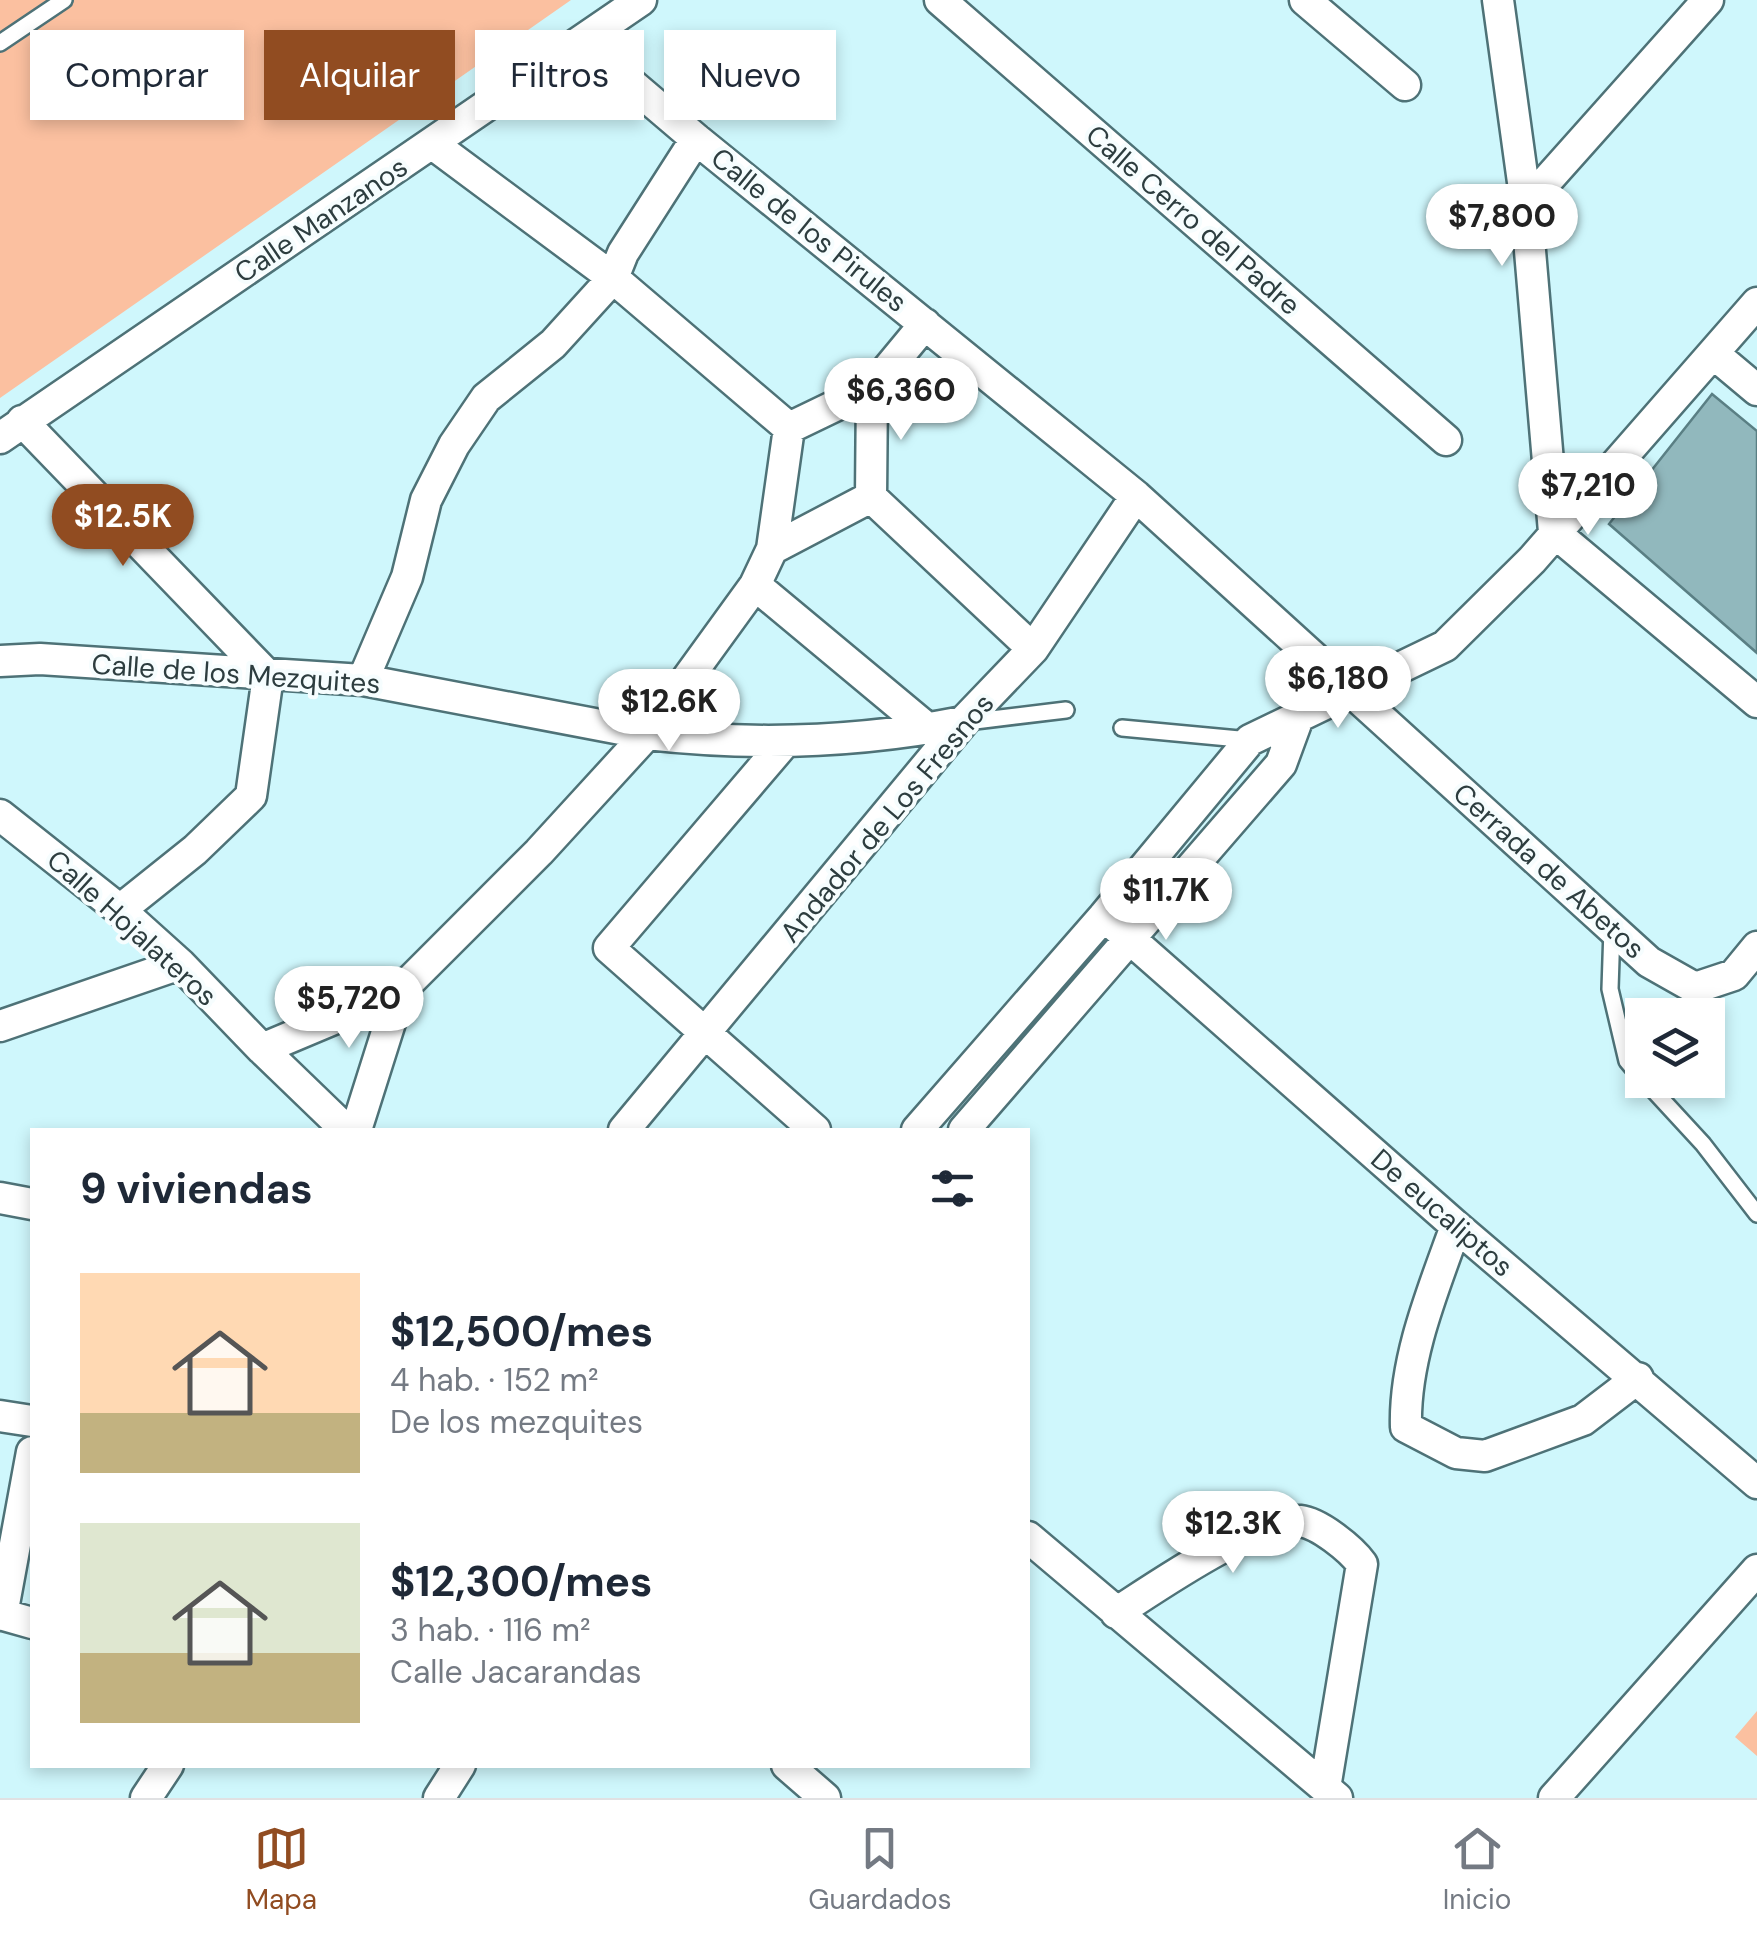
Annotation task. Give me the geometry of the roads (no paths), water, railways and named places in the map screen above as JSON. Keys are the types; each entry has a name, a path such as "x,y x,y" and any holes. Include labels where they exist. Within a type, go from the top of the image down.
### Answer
{"street":[{"name":"Calle Manzanos","path":"599,30 641,0"},
{"name":"Calle Cerro del Padre","path":"940,0 1446,440"},
{"path":"1305,0 1405,85"},
{"path":"1498,0 1526,204 1554,532 1757,702"},
{"path":"1526,204 1708,0"},
{"name":"Calle de los Pirules","path":"644,95 1136,496 1354,692"},
{"name":"Calle Manzanos","path":"11,430 475,116"},
{"path":"364,680 406,576 426,500 454,445 486,398 553,344 613,278 623,252 696,139"},
{"path":"434,144 613,278 789,428"},
{"path":"919,1128 1104,916 1250,740 1445,646 1532,560 1757,303"},
{"path":"789,428 872,388 926,324"},
{"path":"1714,354 1757,390"},
{"path":"872,388 871,497 1033,649"},
{"path":"262,1050 400,991 527,865 647,734 755,585 772,549 789,428"},
{"path":"11,430 268,676 251,796 194,850 120,910"},
{"name":"Andador de Los Fresnos","path":"626,1128 963,722 1033,649 1136,496"},
{"path":"772,549 871,497"},
{"path":"755,585 928,729"},
{"name":"Calle de los Mezquites","path":"0,661 40,660 364,680 647,734 784,743 963,722"},
{"name":"Cerrada de Abetos","path":"1354,692 1649,962 1695,988 1734,975 1757,948"},
{"path":"966,1128 1281,764 1299,715"},
{"path":"1250,740 1281,764"},
{"path":"784,743 609,948 813,1128"},
{"name":"Calle Hojalateros","path":"0,815 120,910 180,964 344,1128"},
{"name":"De eucaliptos","path":"1104,916 1456,1226 1757,1483"},
{"path":"0,1026 180,964"},
{"path":"357,1128 400,991"},
{"path":"0,1198 30,1204"},
{"path":"1456,1226 1424,1316 1405,1405 1406,1428 1456,1453 1485,1456 1583,1420 1638,1378"},
{"path":"0,1416 30,1422"},
{"path":"30,1462 1,1614 30,1621"},
{"path":"1116,1613 1201,1558 1278,1525 1303,1521 1350,1548 1362,1564 1331,1793"},
{"path":"1030,1539 1331,1793"},
{"path":"1554,1798 1757,1570"},
{"path":"146,1798 166,1768"},
{"path":"442,1797 458,1768"},
{"path":"791,1768 825,1798"}],"lane":[{"path":"0,43 64,0"},
{"name":"Calle de los Mezquites","path":"963,722 1066,710"},
{"path":"1122,728 1250,740"},
{"path":"1612,929 1610,989 1625,1056"},
{"path":"1661,1098 1704,1144 1757,1214"}]}
